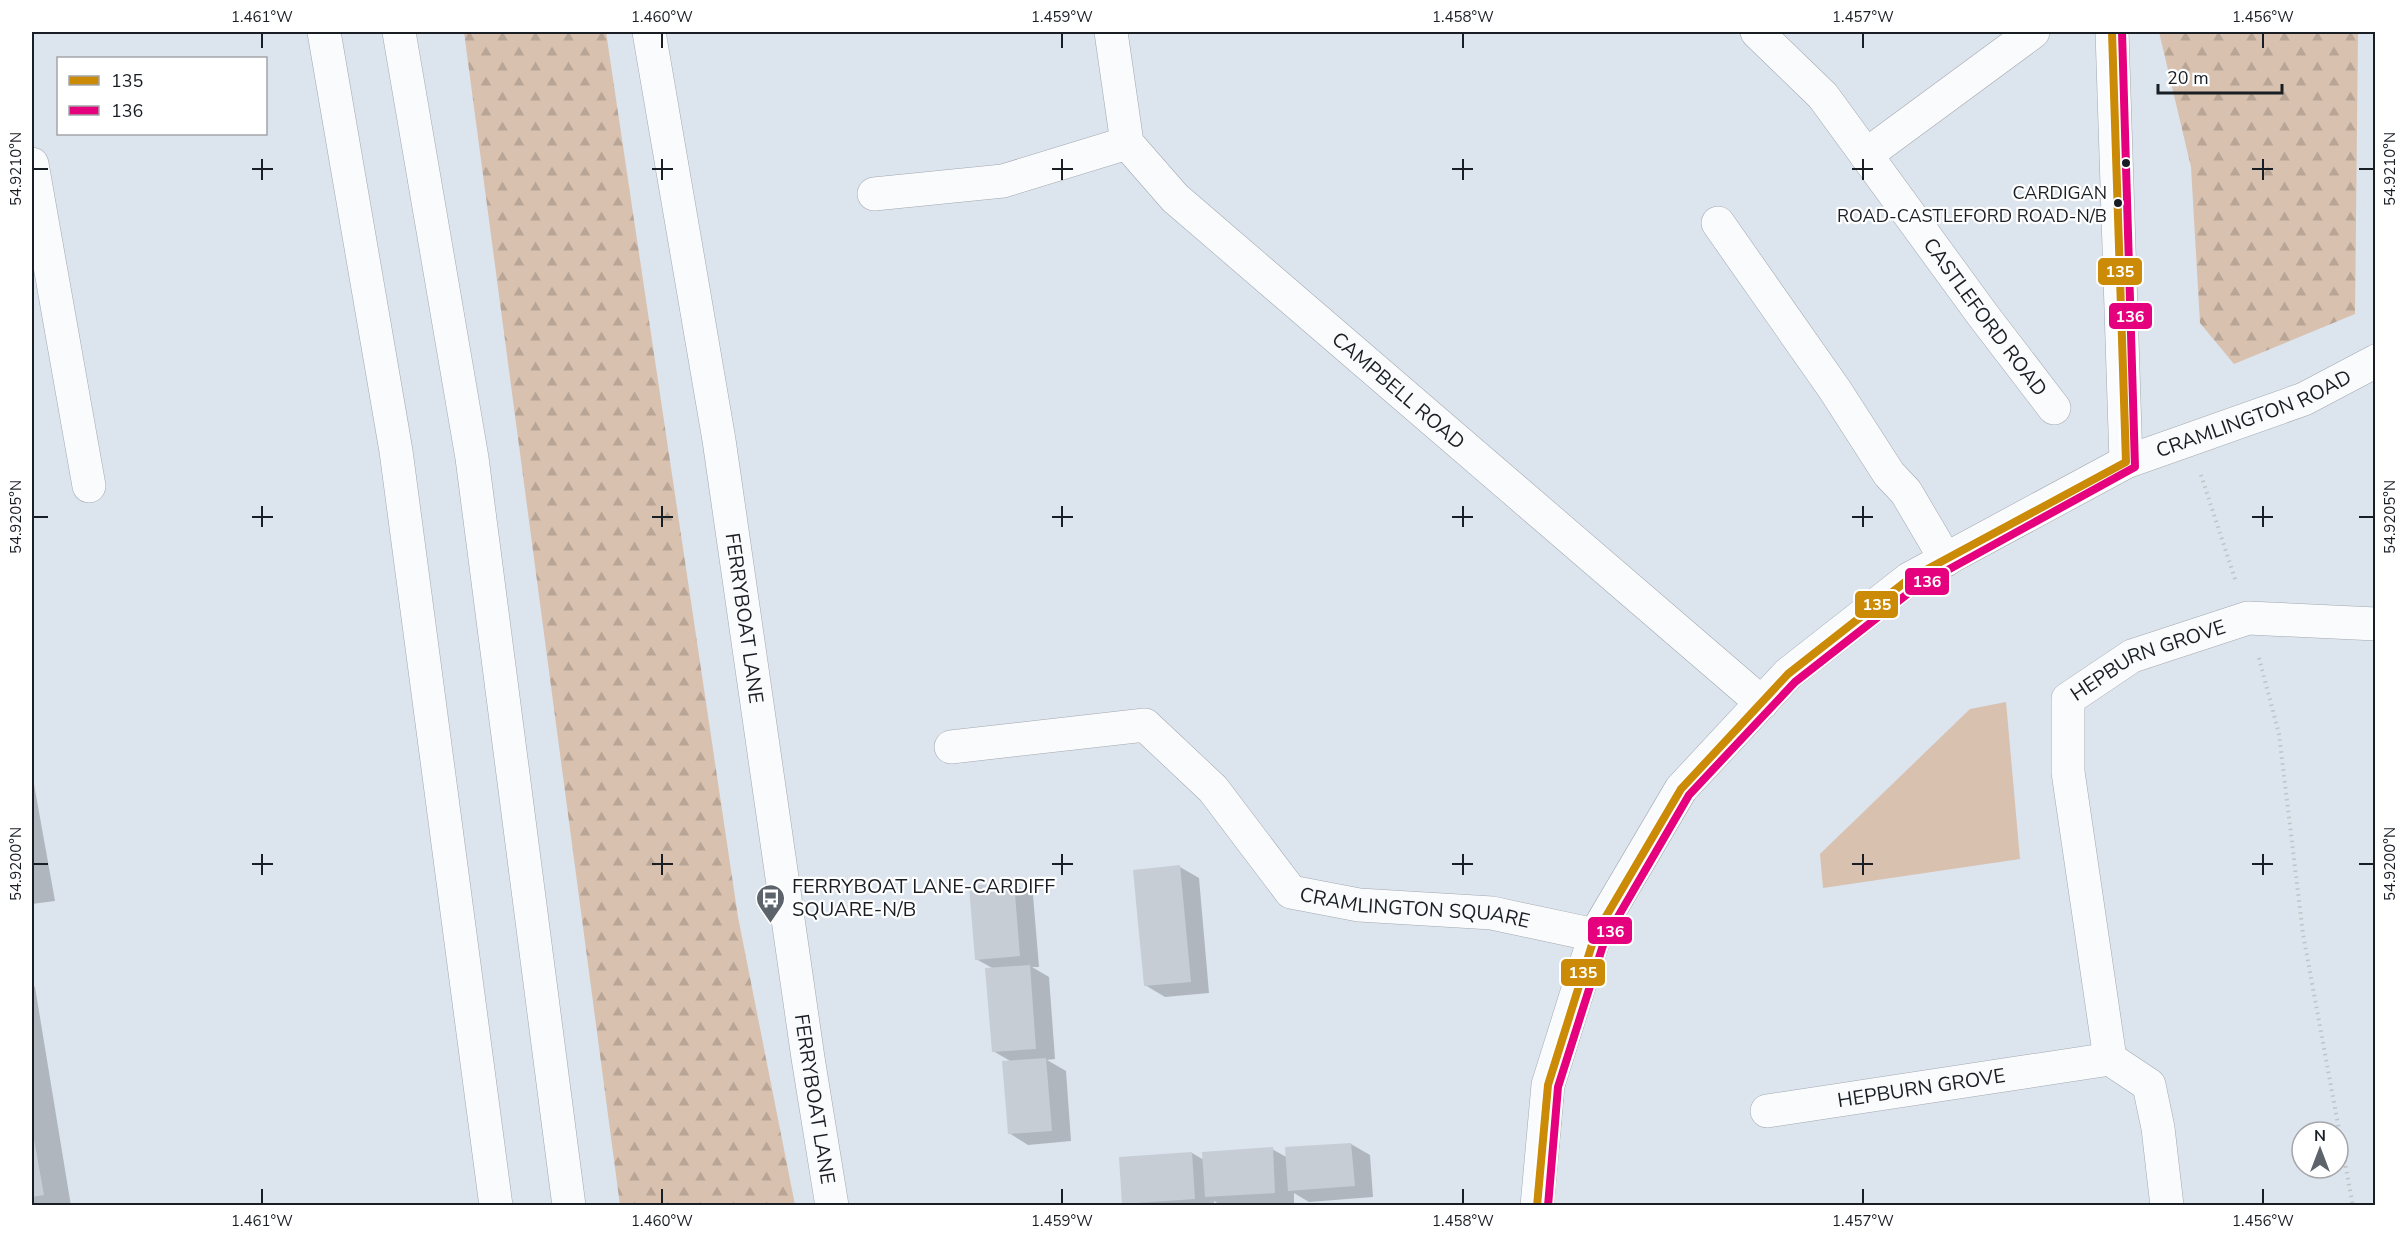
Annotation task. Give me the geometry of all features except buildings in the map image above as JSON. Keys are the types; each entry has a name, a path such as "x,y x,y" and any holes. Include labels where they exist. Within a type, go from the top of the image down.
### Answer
{"main road":[{"path":"324,32 396,451 496,1206"},
{"path":"399,32 472,458 569,1206"},
{"name":"FERRYBOAT LANE","path":"649,32 719,440 808,1058 832,1206"},
{"path":"874,194 1003,181 1127,143 1111,32"},
{"name":"CASTLEFORD ROAD","path":"1757,32 1823,96 2055,408"},
{"path":"1866,155 2033,32"},
{"path":"2112,32 2126,462"},
{"name":"CAMPBELL ROAD","path":"1127,143 1174,198 1762,703"},
{"path":"32,164 88,486"},
{"path":"1718,223 1835,390 1889,474 1906,492 1946,560"},
{"name":"CRAMLINGTON ROAD","path":"1537,1206 1548,1085 1595,935 1681,789 1788,674 1909,579 2126,462 2304,399 2376,361"},
{"name":"HEPBURN GROVE","path":"1767,1111 2110,1059 2068,772 2068,699 2132,656 2248,618 2376,624"},
{"name":"CRAMLINGTON SQUARE","path":"951,747 1144,725 1213,789 1291,892 1359,905 1492,913 1595,935"},
{"path":"2110,1059 2149,1085 2158,1128 2168,1206"}],"path":[{"path":"2190,440 2248,618 2279,734 2303,933 2353,1206"}],"green space":[{"path":"464,32 606,32 738,917 795,1205 620,1205"},
{"path":"2159,32 2358,32 2355,314 2234,364 2200,323 2191,167"},
{"path":"2006,702 2020,859 1823,888 1820,854 1970,709"}],"transit line":[{"name":"135","path":"1537,1206 1548,1085 1595,935 1681,789 1788,674 1909,579 2126,462 2112,32"},
{"name":"136","path":"1548,1206 1558,1087 1605,939 1689,795 1795,682 1915,588 2135,467 2122,32"}],"place":[{"name":"CARDIGAN ROAD-CASTLEFORD ROAD-N/B","path":"2118,203"},
{"name":"FERRYBOAT LANE-CARDIFF SQUARE-N/B","path":"771,924"}]}
